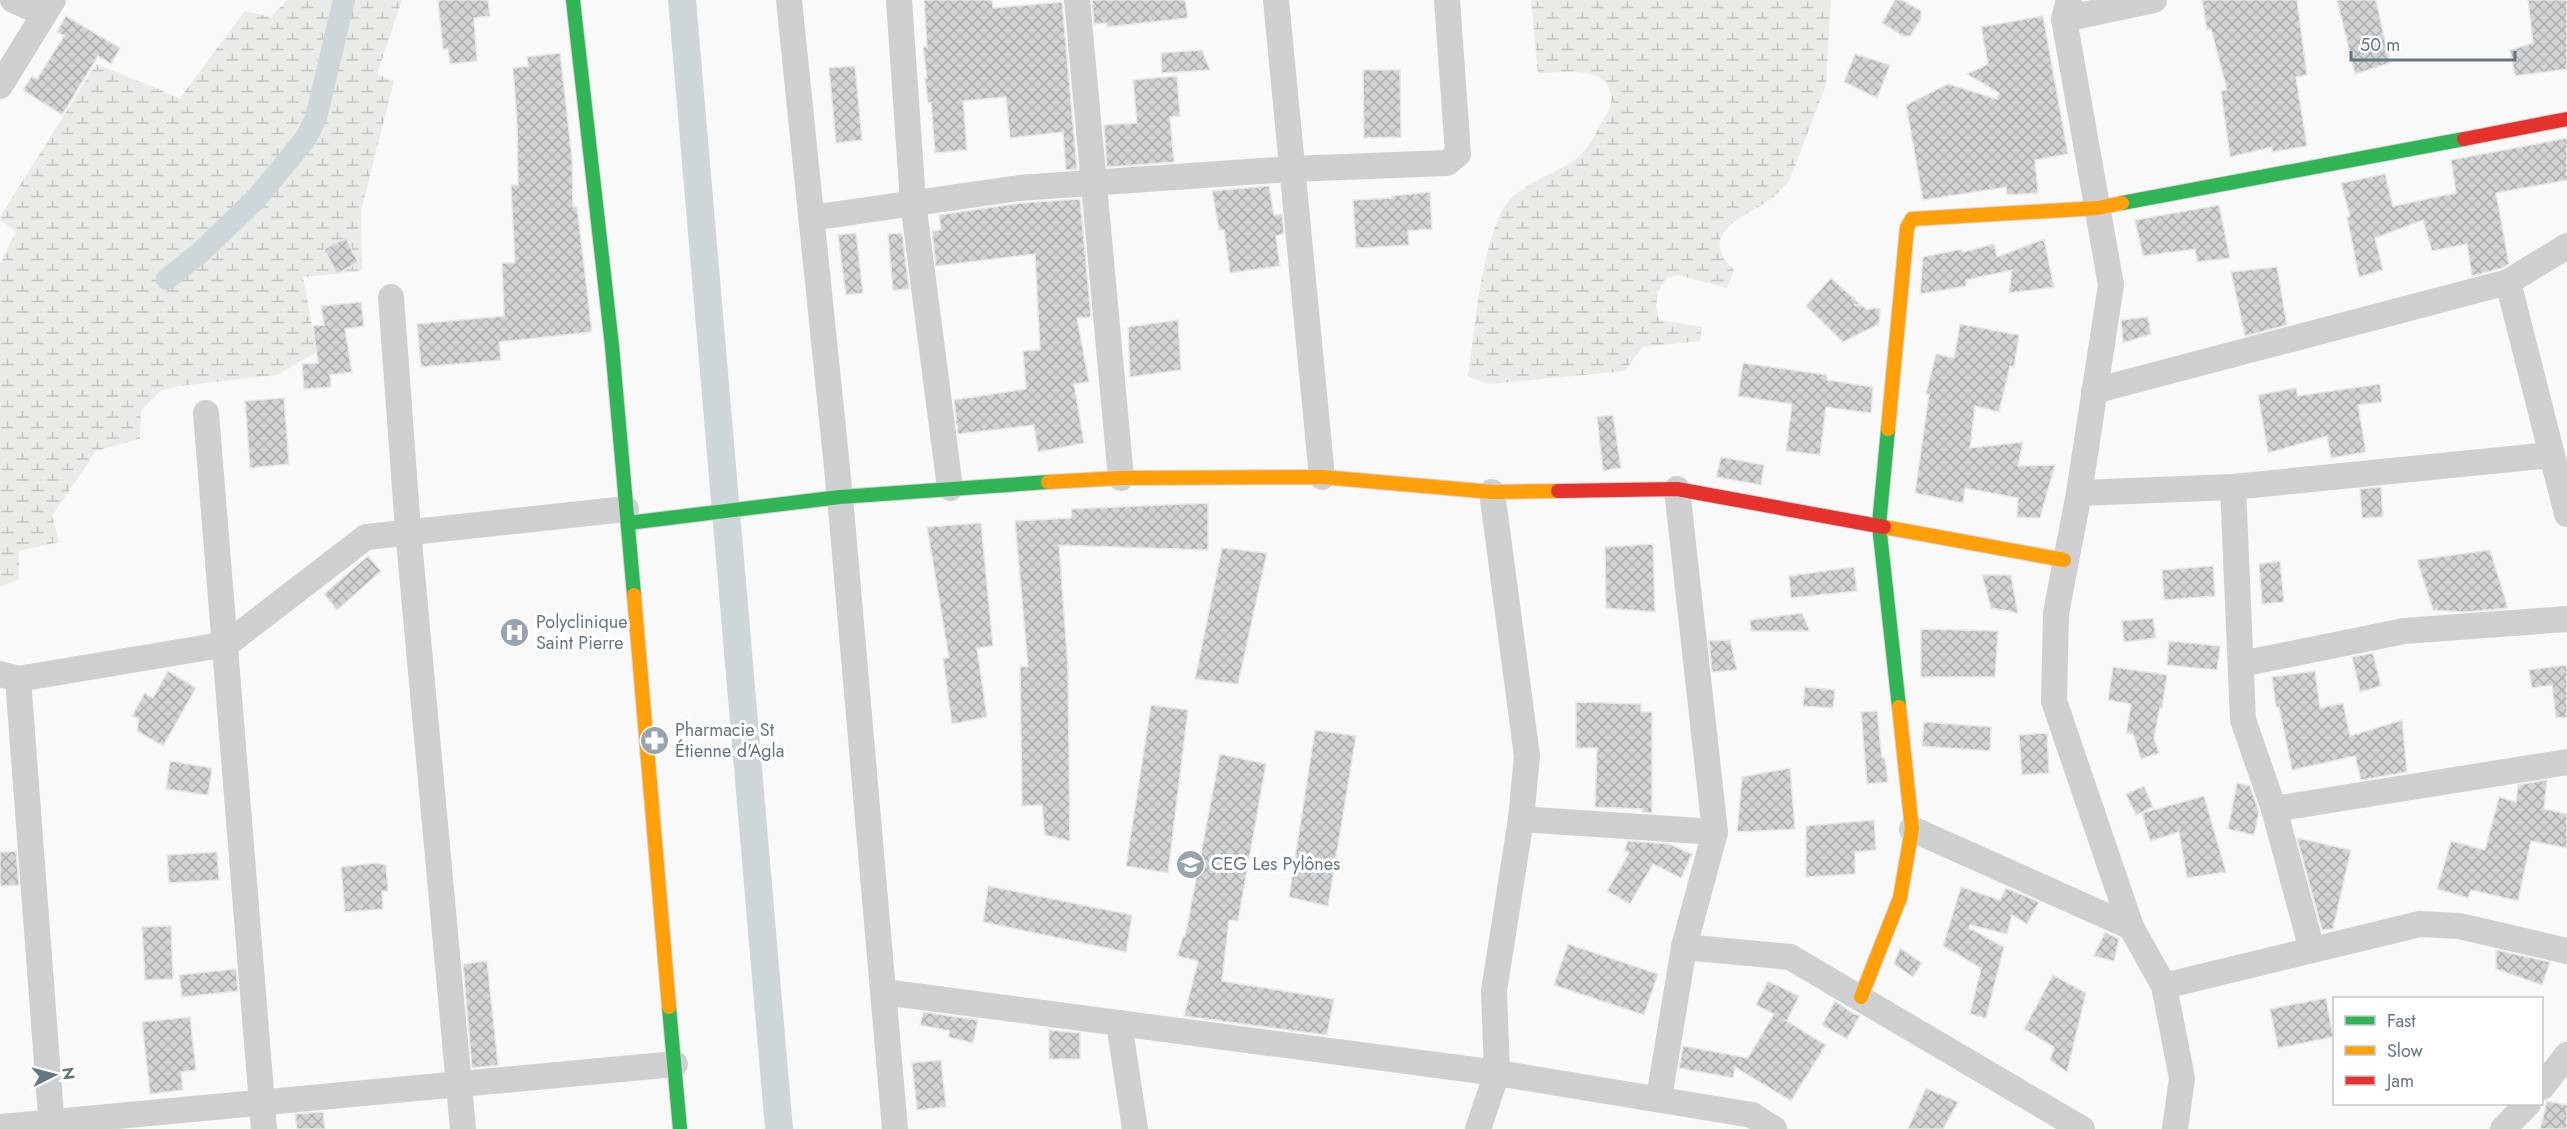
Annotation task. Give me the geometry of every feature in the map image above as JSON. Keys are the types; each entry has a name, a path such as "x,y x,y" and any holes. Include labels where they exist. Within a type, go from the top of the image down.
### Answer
{"street":[{"path":"0,86 48,7 13,0"},
{"path":"573,0 612,346 681,1129"},
{"path":"789,0 840,496 885,992 895,1129"},
{"path":"899,0 913,202 950,488"},
{"path":"1077,0 1121,478"},
{"path":"1276,0 1322,477"},
{"path":"811,218 1019,188 1291,169 1447,163 1458,153 1447,0"},
{"path":"2154,0 2067,10 2111,285 2079,494 2064,560 2056,612 2054,701 2132,927 2164,986 2182,1078 2175,1129"},
{"path":"1861,997 1900,898 1912,829 1879,525 1907,228 1912,219 2098,208 2567,119"},
{"path":"2094,391 2508,282 2567,246"},
{"path":"2508,282 2567,514"},
{"path":"391,297 408,530 463,1129"},
{"path":"206,413 227,644 264,1129"},
{"path":"2079,494 2233,487 2551,455"},
{"path":"52,1126 9,676 227,644 366,537 408,530 712,513 840,496 950,488 1121,478 1322,477 1492,492 1677,489 2064,560"},
{"path":"2233,487 2243,720 2274,809 2312,950"},
{"path":"1659,1098 1684,947 1715,832 1677,489"},
{"path":"1478,1129 1497,1073 1494,991 1521,819 1527,756 1492,492"},
{"path":"2241,664 2404,631 2567,619"},
{"path":"2274,809 2567,762"},
{"path":"1521,819 1715,832"},
{"path":"1912,829 2132,927"},
{"path":"2164,986 2420,924 2459,926 2567,951"},
{"path":"1684,947 1790,957 2082,1129"},
{"path":"885,992 1497,1073 1752,1115 1774,1129"},
{"path":"1119,1023 1135,1129"},
{"path":"2543,1085 2567,1055"},
{"path":"0,1127 52,1126 262,1103 675,1064"},
{"path":"2503,1129 2527,1105"}],"green space":[{"path":"287,0 402,0 377,74 394,81 361,211 362,271 303,277 317,352 277,375 179,386 160,391 141,411 140,439 96,451 52,516 59,542 19,551 19,579 0,587 0,264 16,231 0,220 0,217 96,64 180,98 245,11 271,17"},
{"path":"1531,0 1831,0 1826,85 1789,181 1768,201 1735,221 1721,237 1720,246 1724,257 1734,270 1727,288 1678,275 1667,278 1658,291 1656,307 1659,320 1702,327 1700,341 1642,347 1625,371 1490,384 1468,376 1484,265 1496,224 1504,207 1518,192 1567,165 1580,155 1591,142 1611,101 1608,86 1593,74 1538,73"}],"shaded area":[{"path":"668,0 696,0 793,1129 765,1129"}],"building":[{"path":"438,0 488,0 490,16 474,18 477,61 450,64 448,49 443,49"},
{"path":"924,0 992,0 993,8 1062,2 1077,169 1066,170 1063,132 1010,138 1006,97 963,101 967,150 935,153 931,102 928,103 925,78 927,78 923,47 927,47"},
{"path":"1092,0 1185,0 1188,18 1107,27 1107,23 1094,24"},
{"path":"1895,0 1902,0 1921,11 1921,19 1910,36 1903,36 1882,23"},
{"path":"2202,0 2297,0 2307,75 2296,77 2307,146 2272,152 2272,147 2230,157 2221,91 2227,90 2211,29 2207,30"},
{"path":"2337,0 2376,0 2390,63 2355,74"},
{"path":"2528,0 2567,0 2567,69 2515,76 2510,50 2533,43"},
{"path":"66,16 120,48 111,64 98,56 62,115 23,90 32,76 37,79 64,36 57,32"},
{"path":"2043,16 2068,154 2035,160 2038,193 2007,195 2006,187 1923,200 1906,105 1948,84 1997,99 1999,93 1967,74 1988,64 1981,27"},
{"path":"1202,50 1210,70 1162,73 1161,53"},
{"path":"560,53 572,157 573,207 577,207 592,332 499,342 501,360 421,367 417,324 504,316 502,263 515,263 511,185 518,185 513,68 528,66 527,57"},
{"path":"1855,54 1890,65 1877,98 1844,82"},
{"path":"855,66 862,140 836,143 829,68"},
{"path":"1363,70 1400,70 1401,137 1364,138"},
{"path":"1177,76 1180,116 1170,117 1174,162 1107,167 1104,125 1137,123 1133,80"},
{"path":"2567,138 2567,180 2496,193 2509,264 2472,276 2467,244 2432,251 2423,220 2375,238 2383,270 2359,277 2347,217 2350,216 2341,183 2385,174 2393,206 2456,193 2451,160"},
{"path":"1269,186 1274,215 1282,214 1284,234 1276,236 1280,266 1230,273 1224,230 1219,230 1212,191"},
{"path":"1430,192 1432,229 1408,231 1409,245 1356,248 1353,200 1392,198 1392,196"},
{"path":"1080,199 1091,317 1077,318 1089,382 1074,384 1084,443 1038,452 1034,425 958,434 954,400 1026,389 1023,351 1040,350 1035,254 936,266 932,231 941,230 939,215 1021,203"},
{"path":"2219,205 2230,258 2197,262 2195,249 2143,256 2135,220"},
{"path":"856,233 863,293 846,295 838,235"},
{"path":"902,233 909,289 893,290 888,234"},
{"path":"346,238 358,262 337,274 324,249"},
{"path":"2044,239 2054,287 2009,293 2012,270 1966,280 1966,286 1920,294 1923,257 1962,249 1963,252 1994,244 1997,257"},
{"path":"2277,267 2287,325 2245,336 2231,272"},
{"path":"1831,278 1860,304 1854,305 1863,306 1867,310 1880,309 1879,324 1843,342 1806,306"},
{"path":"361,302 364,326 345,329 352,372 330,375 331,387 304,389 302,364 318,363 313,326 324,325 321,306"},
{"path":"2148,317 2151,334 2123,343 2121,320"},
{"path":"1178,320 1181,370 1130,377 1128,327"},
{"path":"1960,324 2019,335 2014,367 2010,366 1999,412 1975,406 1970,448 2023,442 2018,466 2055,465 2040,518 2017,517 2018,498 1965,488 1963,503 1915,493 1929,394 1926,394 1936,354 1954,358"},
{"path":"1743,363 1827,375 1827,380 1873,387 1871,413 1826,407 1820,455 1786,451 1792,404 1738,396"},
{"path":"2380,384 2382,402 2358,405 2366,452 2331,458 2327,436 2268,453 2258,395 2296,388 2298,396"},
{"path":"284,398 289,464 250,468 245,401"},
{"path":"1613,415 1621,468 1603,471 1597,417"},
{"path":"1721,457 1764,465 1761,485 1716,477"},
{"path":"2381,487 2383,517 2362,518 2360,489"},
{"path":"1208,503 1208,550 1059,545 1068,668 1070,841 1045,835 1042,805 1022,806 1020,666 1028,667 1015,521 1071,518 1072,509"},
{"path":"981,523 993,646 977,648 987,717 952,724 943,658 949,658 927,527"},
{"path":"1653,544 1655,612 1606,608 1605,547"},
{"path":"1222,548 1267,553 1238,684 1195,679"},
{"path":"2490,550 2508,608 2464,612 2433,610 2417,560"},
{"path":"368,556 381,571 337,610 324,594"},
{"path":"2280,561 2284,602 2262,604 2259,564"},
{"path":"2213,566 2215,596 2164,600 2162,570"},
{"path":"1854,567 1857,591 1791,598 1789,576"},
{"path":"1982,575 2011,575 2018,613 1991,608"},
{"path":"1802,613 1810,631 1751,631 1750,620"},
{"path":"2153,618 2156,638 2124,642 2122,621"},
{"path":"1921,629 1998,631 1995,677 1921,677"},
{"path":"1730,640 1737,670 1712,672 1709,641"},
{"path":"2169,641 2220,646 2217,670 2167,665"},
{"path":"2373,653 2381,686 2360,692 2352,657"},
{"path":"2567,665 2567,717 2556,718 2552,685 2532,688 2529,670"},
{"path":"2113,667 2167,675 2154,738 2159,753 2141,759 2133,734 2126,733 2131,704 2108,700"},
{"path":"168,671 196,688 163,746 137,731 139,718 132,716 145,693 153,698"},
{"path":"2315,671 2320,708 2343,703 2350,736 2402,720 2407,772 2361,780 2355,756 2292,770 2279,707 2276,707 2272,677"},
{"path":"1805,687 1835,690 1833,708 1803,706"},
{"path":"1576,702 1641,704 1641,712 1652,712 1652,813 1642,812 1643,809 1595,807 1597,748 1576,748"},
{"path":"1151,705 1188,710 1168,873 1126,866"},
{"path":"1877,711 1882,758 1885,758 1888,782 1867,784 1861,712"},
{"path":"1924,722 1991,727 1990,751 1922,746"},
{"path":"1315,730 1356,736 1328,906 1289,897"},
{"path":"2047,733 2049,773 2022,775 2019,735"},
{"path":"1220,754 1266,764 1238,921 1229,920 1222,981 1334,999 1327,1035 1184,1016 1198,961 1177,956 1183,936 1185,937"},
{"path":"170,761 212,768 208,795 166,789"},
{"path":"1790,768 1795,829 1737,832 1742,777"},
{"path":"2547,780 2544,809 2567,814 2567,848 2531,841 2518,901 2471,890 2468,898 2437,889 2451,841 2485,850 2499,797 2516,802 2518,785"},
{"path":"2237,783 2250,786 2259,812 2254,835 2228,829"},
{"path":"2144,786 2153,807 2136,815 2126,794"},
{"path":"2204,796 2226,872 2187,878 2179,832 2150,841 2142,813"},
{"path":"1874,820 1876,850 1855,852 1855,874 1806,877 1806,826"},
{"path":"2297,838 2351,850 2333,929 2322,930"},
{"path":"1628,841 1669,844 1692,854 1681,878 1653,864 1630,904 1607,891 1629,853 1624,851"},
{"path":"16,851 19,885 0,886 0,852"},
{"path":"217,852 219,880 169,883 167,855"},
{"path":"376,863 386,865 388,891 382,891 383,909 345,912 341,867"},
{"path":"988,886 1132,915 1126,952 983,922"},
{"path":"1961,887 2000,900 2006,888 2039,902 2027,924 2012,915 2007,934 1970,925 1969,928 2004,947 1986,1018 1970,1014 1981,968 1943,946"},
{"path":"171,926 173,979 145,980 142,927"},
{"path":"2105,932 2119,939 2114,961 2094,956"},
{"path":"1568,944 1658,974 1644,1015 1554,985"},
{"path":"1900,948 1922,963 1913,977 1894,964"},
{"path":"2496,950 2550,962 2542,985 2496,969"},
{"path":"487,961 498,1065 472,1068 463,964"},
{"path":"236,969 238,991 182,997 179,975"},
{"path":"2053,975 2086,993 2067,1072 2050,1060 2054,1047 2024,1029"},
{"path":"1768,981 1799,996 1787,1021 1785,1020 1826,1045 1791,1101 1735,1067 1733,1078 1679,1068 1683,1046 1748,1058 1774,1014 1756,1005"},
{"path":"2326,998 2333,1037 2278,1048 2270,1009"},
{"path":"1835,1001 1854,1014 1860,1015 1847,1039 1822,1025"},
{"path":"923,1012 978,1020 973,1043 948,1037 950,1031 920,1025"},
{"path":"190,1017 196,1070 181,1072 183,1090 150,1094 142,1022"},
{"path":"1049,1030 1080,1033 1080,1059 1049,1059"},
{"path":"941,1060 946,1107 917,1110 912,1063"},
{"path":"1926,1088 1958,1102 1943,1129 1908,1129"},
{"path":"2547,1101 2567,1105 2567,1129 2540,1129"},
{"path":"323,1112 325,1129 297,1129 295,1114"}],"waterway":[{"path":"167,279 201,252 257,198 306,138 316,118 344,0"}],"traffic: fast":[{"path":"573,0 612,346 634,595"},
{"path":"2122,203 2464,139"},
{"path":"1888,429 1879,525 1899,707"},
{"path":"628,523 840,497 1048,482"},
{"path":"669,1007 680,1129"}],"traffic: slow":[{"path":"1888,429 1907,228 1912,219 2098,208 2122,203"},
{"path":"1048,482 1121,478 1322,477 1492,492 1558,491"},
{"path":"1884,527 2064,560"},
{"path":"634,595 669,1007"},
{"path":"1861,997 1900,898 1912,829 1899,707"}],"traffic: jam":[{"path":"2464,139 2567,119"},
{"path":"1558,491 1677,489 1884,527"}],"place":[{"name":"Polyclinique Saint Pierre","path":"515,632"},
{"name":"Pharmacie St Étienne d'Agla","path":"654,740"},
{"name":"CEG Les Pylônes","path":"1190,864"}]}
